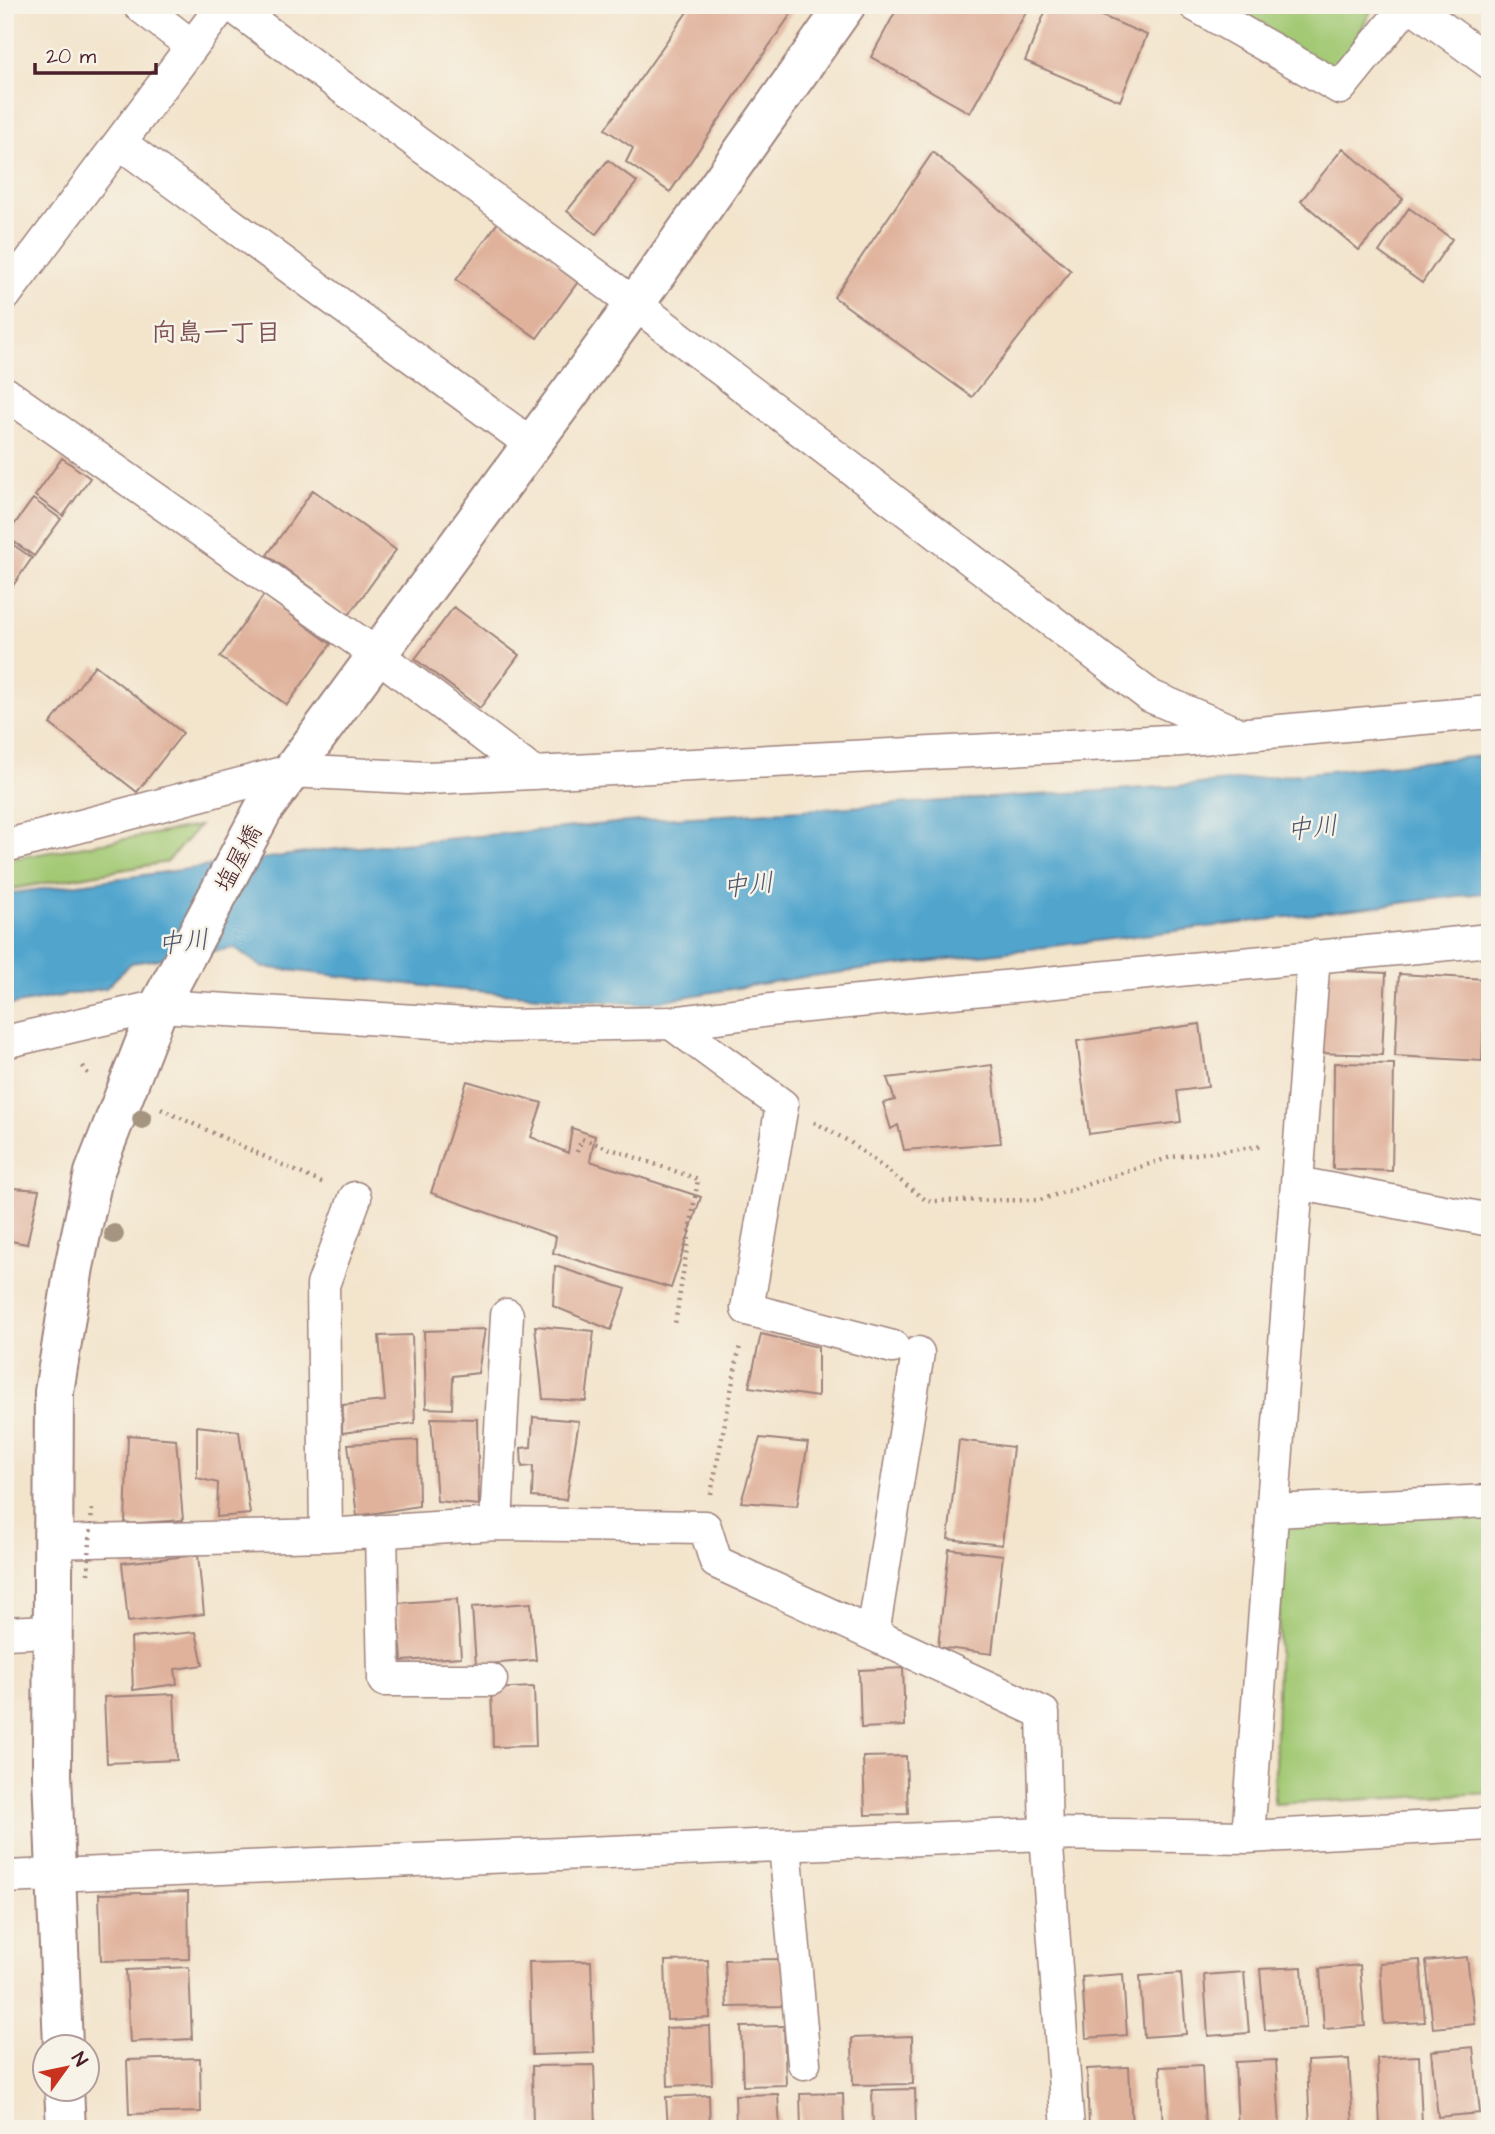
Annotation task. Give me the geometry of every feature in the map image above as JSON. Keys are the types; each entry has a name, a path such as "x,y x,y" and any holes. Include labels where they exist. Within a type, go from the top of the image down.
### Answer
{"street":[{"path":"139,5 192,46"},
{"path":"5,295 223,5"},
{"path":"231,5 635,304 1150,696 1238,733"},
{"name":"塩屋橋","path":"62,2032 51,1631 54,1392 72,1279 94,1173 166,993 263,810 375,653 635,304 846,5"},
{"path":"1195,5 1340,88 1409,5 1490,63"},
{"path":"120,143 531,444"},
{"path":"5,393 375,653 533,773"},
{"path":"5,846 290,771 428,778 533,773 1169,741 1490,712"},
{"path":"5,1042 166,993 501,1026 671,1023 786,1008 1490,940"},
{"path":"1248,1837 1314,956"},
{"path":"671,1023 782,1105 747,1309 906,1350 873,1634"},
{"path":"1297,1183 1490,1220"},
{"path":"326,1535 323,1284 355,1198"},
{"path":"496,1524 507,1315"},
{"path":"1272,1511 1490,1501"},
{"path":"52,1542 326,1535 496,1524 705,1527 716,1562 1043,1713 1046,1834 1068,2129"},
{"path":"381,1531 384,1680 491,1680"},
{"path":"5,1633 51,1631"},
{"path":"5,1877 1046,1834 1248,1837 1490,1824"},
{"path":"785,1845 804,2063"},
{"path":"65,2102 66,2129"}],"path":[{"path":"125,1093 355,1198"},
{"path":"782,1105 850,1142 928,1201 1040,1200 1171,1157 1300,1141"},
{"path":"577,1152 582,1139 698,1179 675,1324"},
{"path":"705,1527 747,1309"},
{"path":"89,1574 92,1494"}],"green space":[{"path":"1219,5 1374,5 1339,72"},
{"path":"199,826 167,862 5,890 5,860"},
{"path":"1490,1514 1490,1793 1274,1804 1282,1521"}],"water":[{"name":"中川","path":"1490,755 1490,892 804,977 641,1004 451,989 262,967 235,948 131,963 106,988 5,1006 5,894 327,850 660,819 1179,786"}],"building":[{"path":"692,5 797,5 670,192 626,162 633,148 605,129"},
{"path":"899,5 1030,5 970,113 871,57"},
{"path":"1048,5 1076,5 1147,35 1120,101 1025,61"},
{"path":"1343,148 1403,199 1359,250 1301,201"},
{"path":"933,152 1071,271 972,397 834,297"},
{"path":"608,160 637,182 596,234 567,211"},
{"path":"1409,208 1452,239 1422,283 1379,252"},
{"path":"499,221 580,279 537,338 456,280"},
{"path":"62,458 90,478 63,516 35,496"},
{"path":"313,490 396,550 349,615 267,555"},
{"path":"33,499 61,519 34,556 6,536"},
{"path":"5,539 32,558 5,597"},
{"path":"264,595 331,644 287,705 220,657"},
{"path":"454,607 519,655 480,708 415,659"},
{"path":"95,665 183,733 137,792 50,724"},
{"path":"1322,970 1386,973 1382,1055 1316,1053"},
{"path":"1399,974 1486,979 1482,1061 1395,1056"},
{"path":"1200,1024 1208,1087 1177,1091 1181,1122 1089,1134 1077,1041"},
{"path":"1334,1063 1394,1064 1392,1171 1333,1169"},
{"path":"992,1065 1001,1143 904,1150 898,1125 891,1129 883,1103 895,1100 887,1078"},
{"path":"467,1081 542,1103 531,1137 568,1153 572,1128 595,1136 590,1161 701,1197 671,1288 553,1253 556,1237 431,1193"},
{"path":"13,1188 39,1190 27,1244 5,1240 5,1217"},
{"path":"555,1266 626,1289 611,1330 553,1306"},
{"path":"535,1326 594,1331 586,1401 543,1399"},
{"path":"485,1329 478,1373 453,1376 452,1409 426,1408 424,1331"},
{"path":"761,1334 818,1347 818,1397 749,1387"},
{"path":"412,1335 415,1423 342,1433 343,1405 385,1401 379,1336"},
{"path":"533,1417 579,1421 566,1500 532,1497 533,1466 522,1467 521,1448 531,1447"},
{"path":"431,1418 477,1419 479,1505 437,1501"},
{"path":"197,1426 239,1431 250,1514 217,1517 218,1483 197,1478"},
{"path":"128,1435 176,1439 183,1520 125,1524"},
{"path":"760,1438 808,1443 797,1506 741,1502"},
{"path":"418,1440 419,1506 357,1516 348,1444"},
{"path":"959,1440 1013,1447 1002,1545 948,1539"},
{"path":"949,1549 1003,1555 992,1654 938,1647"},
{"path":"198,1555 204,1614 128,1622 122,1563"},
{"path":"457,1599 461,1657 402,1661 398,1603"},
{"path":"531,1603 536,1660 476,1665 472,1607"},
{"path":"196,1632 203,1665 175,1669 177,1684 133,1690 131,1638"},
{"path":"903,1668 905,1726 861,1728 859,1670"},
{"path":"534,1687 536,1746 493,1747 491,1689"},
{"path":"174,1694 177,1760 107,1763 104,1697"},
{"path":"906,1756 908,1814 865,1815 863,1757"},
{"path":"188,1892 189,1959 101,1961 99,1894"},
{"path":"1467,1957 1475,2024 1433,2028 1426,1961"},
{"path":"785,1959 787,2006 727,2007 725,1960"},
{"path":"708,1960 710,2018 667,2020 665,1961"},
{"path":"1420,1960 1425,2022 1384,2024 1380,1963"},
{"path":"591,1961 594,2053 532,2055 529,1962"},
{"path":"1360,1965 1365,2026 1324,2029 1320,1969"},
{"path":"189,1967 192,2039 130,2042 126,1970"},
{"path":"1302,1967 1306,2028 1265,2030 1260,1969"},
{"path":"1244,1972 1249,2033 1208,2036 1204,1975"},
{"path":"1181,1973 1186,2034 1144,2037 1140,1976"},
{"path":"1123,1974 1127,2035 1086,2038 1082,1977"},
{"path":"710,2026 712,2084 668,2086 666,2028"},
{"path":"784,2026 786,2085 743,2086 741,2027"},
{"path":"912,2036 913,2084 853,2085 852,2038"},
{"path":"1473,2047 1480,2113 1438,2117 1431,2051"},
{"path":"1419,2056 1422,2124 1380,2127 1377,2058"},
{"path":"200,2058 201,2112 129,2114 127,2060"},
{"path":"1349,2059 1353,2127 1310,2129 1307,2061"},
{"path":"1276,2060 1280,2128 1238,2129 1235,2062"},
{"path":"594,2065 596,2129 533,2129 532,2066"},
{"path":"1202,2065 1205,2129 1163,2129 1160,2067"},
{"path":"1129,2067 1132,2129 1089,2129 1087,2069"},
{"path":"915,2089 916,2129 873,2129 872,2090"},
{"path":"843,2093 844,2129 801,2129 800,2094"},
{"path":"778,2094 780,2129 736,2129 735,2095"},
{"path":"709,2095 710,2129 668,2129 666,2097"}],"district":[{"name":"向島一丁目","path":"216,332"}]}
